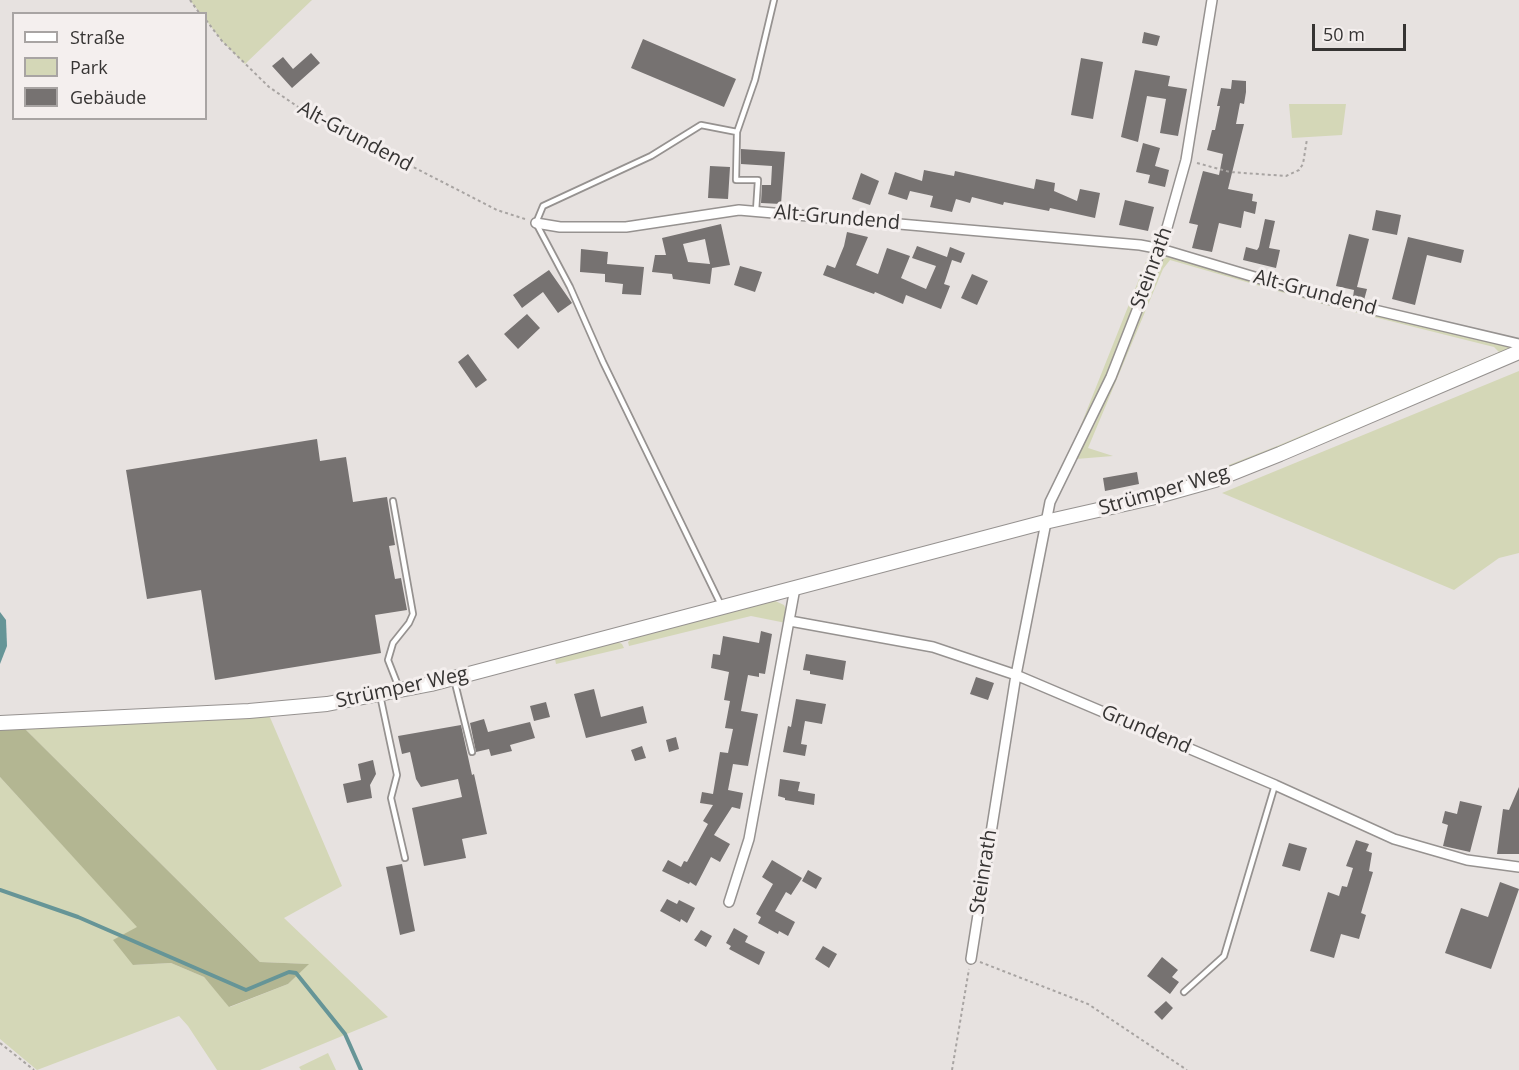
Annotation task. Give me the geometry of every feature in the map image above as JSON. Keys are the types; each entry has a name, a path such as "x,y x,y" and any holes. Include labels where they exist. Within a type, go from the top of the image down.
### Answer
{"street":[{"name":"Steinrath","path":"1046,522 1050,502 1111,377 1161,249 1186,160 1212,0"},
{"name":"Alt-Grundend","path":"536,223 560,227 626,227 726,211 756,211 1140,245 1161,249 1328,299 1519,344"},
{"name":"Strümper Weg","path":"0,723 249,711 327,704 380,695 453,678 1046,522 1151,498 1215,480 1519,352"},
{"path":"1016,675 1046,522"},
{"path":"729,902 749,839 795,588"},
{"name":"Grundend","path":"790,621 933,646 1016,675 1275,785 1394,839 1467,860 1519,867"},
{"name":"Steinrath","path":"971,959 1016,675"}],"lane":[{"path":"756,211 758,180 736,180 737,132 755,80 774,0"},
{"path":"722,607 603,362 570,287 536,223 543,207 651,156 701,125 737,132"},
{"path":"393,501 413,614 409,623 393,643 388,660 400,690"},
{"path":"453,678 472,752"},
{"path":"380,695 397,775 391,798 405,858"},
{"path":"1184,992 1224,956 1275,785"}],"path":[{"name":"Alt-Grundend","path":"207,21 222,41 269,87 303,111 497,210 536,223"},
{"path":"1186,160 1230,172 1286,176 1299,170 1305,158 1307,139"},
{"path":"952,1070 971,959 1088,1004 1187,1070"},
{"path":"0,1042 34,1070"}],"green space":[{"path":"190,0 312,0 245,64 222,41 207,21 207,12 199,12"},
{"path":"1289,104 1346,104 1342,135 1292,138"},
{"path":"1149,254 1153,257 1107,375 1067,460"},
{"path":"1170,256 1509,344 1513,349 1213,475 1150,494 1149,489 1211,472 1499,352 1494,347 1326,305 1170,260 1163,269 1088,448 1113,456 1076,459 1095,424 1162,259"},
{"path":"1519,371 1519,553 1499,558 1454,590 1222,493"},
{"path":"771,599 784,605 787,612 786,623 751,616 629,646 628,642 635,635"},
{"path":"616,641 624,648 556,664 555,659 561,655"},
{"path":"269,715 342,886 284,918 388,1017 260,1070 217,1070 179,1016 37,1070 0,1039 0,777 138,927 133,965 171,963 204,977 230,1007 288,984 308,964 260,962 20,724"},
{"path":"20,724 260,962 309,964 288,984 229,1007 204,977 171,963 133,965 113,940 137,927 0,777 0,726"},
{"path":"328,1053 336,1070 301,1070 299,1067"}],"water":[{"path":"0,612 6,620 7,646 0,664"}],"building":[{"path":"1144,32 1160,36 1157,46 1142,43"},
{"path":"643,39 736,79 724,107 631,68"},
{"path":"311,53 320,63 292,88 272,66 283,57 293,69"},
{"path":"1081,58 1103,62 1093,119 1071,115"},
{"path":"1135,70 1170,76 1168,86 1187,89 1178,136 1160,133 1166,99 1147,96 1138,142 1121,137"},
{"path":"1232,80 1246,81 1246,92 1244,104 1240,103 1236,124 1244,124 1228,189 1253,194 1252,201 1257,202 1255,214 1244,211 1241,228 1219,223 1212,252 1192,248 1198,225 1189,223 1203,171 1219,175 1223,154 1207,150 1212,130 1215,130 1221,88 1231,89"},
{"path":"1143,143 1160,148 1155,166 1169,170 1165,187 1148,183 1150,175 1136,172"},
{"path":"741,149 785,152 781,204 761,203 762,185 771,185 772,166 741,164"},
{"path":"710,166 730,167 728,199 708,198"},
{"path":"924,170 954,176 955,171 1034,189 1036,179 1055,183 1054,191 1077,201 1080,189 1100,193 1095,218 1050,208 1049,211 1004,202 1003,205 972,197 970,203 956,199 952,212 930,207 933,196 910,191 907,200 888,194 895,172 922,181"},
{"path":"861,173 879,181 870,205 852,199"},
{"path":"1125,200 1154,207 1148,231 1119,225"},
{"path":"1376,210 1401,215 1397,235 1372,230"},
{"path":"1265,219 1275,221 1269,248 1280,250 1276,268 1243,260 1246,247 1257,250 1259,247"},
{"path":"721,224 730,265 712,268 710,284 673,279 672,274 652,272 655,255 666,255 662,238","holes":["705,239 710,264 688,262 683,244"]},
{"path":"847,232 868,237 856,265 878,274 887,248 910,256 901,278 926,289 936,266 912,258 917,246 947,257 950,247 965,253 961,263 952,260 944,284 950,286 941,309 906,295 903,304 823,275 827,265 835,268"},
{"path":"1349,234 1369,239 1357,287 1367,289 1364,300 1353,297 1354,290 1336,286"},
{"path":"1408,237 1464,250 1461,263 1427,255 1415,305 1392,299"},
{"path":"581,249 608,252 607,264 644,267 641,295 622,294 623,284 605,282 605,274 580,272"},
{"path":"740,266 762,272 755,292 734,285"},
{"path":"549,270 572,303 558,313 543,292 522,308 513,295"},
{"path":"972,274 988,281 977,305 961,298"},
{"path":"527,314 540,328 518,349 504,334"},
{"path":"468,354 487,380 476,388 458,362"},
{"path":"317,439 320,461 346,457 353,502 387,497 395,545 389,546 395,579 401,578 407,610 375,615 381,653 215,680 201,590 147,599 126,470"},
{"path":"1137,472 1139,484 1105,491 1103,478"},
{"path":"761,631 772,634 765,674 759,673 759,677 748,675 741,711 758,714 748,766 733,764 728,790 743,793 740,809 732,807 714,835 730,844 720,862 711,857 696,886 662,871 668,860 681,867 684,861 687,862 708,824 703,821 713,805 700,803 702,792 713,794 720,752 728,753 733,729 725,728 730,701 724,700 729,672 711,668 713,654 720,655 723,636 759,643"},
{"path":"806,654 846,661 843,680 810,674 810,671 803,670"},
{"path":"976,677 994,683 988,700 970,694"},
{"path":"594,689 601,717 643,706 647,723 586,738 574,694"},
{"path":"796,699 826,704 822,724 805,721 801,744 807,745 805,756 783,752 788,726 791,727"},
{"path":"546,702 550,717 534,721 530,706"},
{"path":"484,719 488,732 530,722 535,738 510,745 512,751 491,756 489,749 476,752 470,723"},
{"path":"461,725 487,834 462,839 466,858 424,866 412,808 462,797 458,779 421,787 416,779 410,752 402,754 398,736"},
{"path":"676,737 679,749 669,752 666,740"},
{"path":"642,746 646,758 635,761 631,750"},
{"path":"373,760 376,774 370,785 372,798 347,803 343,784 361,780 358,764"},
{"path":"780,779 800,782 798,791 815,794 814,805 785,800 778,796"},
{"path":"1519,787 1519,854 1497,854 1503,809 1509,810"},
{"path":"1460,801 1482,806 1470,852 1443,846 1448,825 1442,823 1445,811 1457,814"},
{"path":"1356,840 1369,844 1366,851 1372,853 1369,871 1373,872 1361,913 1366,915 1359,939 1341,934 1334,958 1310,951 1328,892 1339,896 1342,886 1347,887 1353,868 1346,866"},
{"path":"1289,843 1307,848 1300,871 1282,866"},
{"path":"772,860 802,878 791,895 786,892 775,911 795,922 788,936 779,931 778,934 758,923 761,917 756,914 773,884 762,877"},
{"path":"402,864 415,931 400,935 386,867"},
{"path":"808,870 822,878 816,889 802,881"},
{"path":"1500,882 1519,889 1491,969 1445,953 1461,908 1488,917"},
{"path":"667,899 677,904 679,900 695,908 687,923 681,919 680,922 660,911"},
{"path":"734,928 748,936 745,942 765,952 759,965 729,949 731,946 726,943"},
{"path":"701,930 712,936 706,947 694,940"},
{"path":"823,946 837,954 829,968 815,959"},
{"path":"1162,957 1178,970 1172,977 1179,982 1170,994 1147,976"},
{"path":"1166,1001 1173,1008 1162,1020 1154,1012"}],"waterway":[{"path":"0,890 78,917 246,990 289,972 296,973 345,1034 361,1070"}]}
